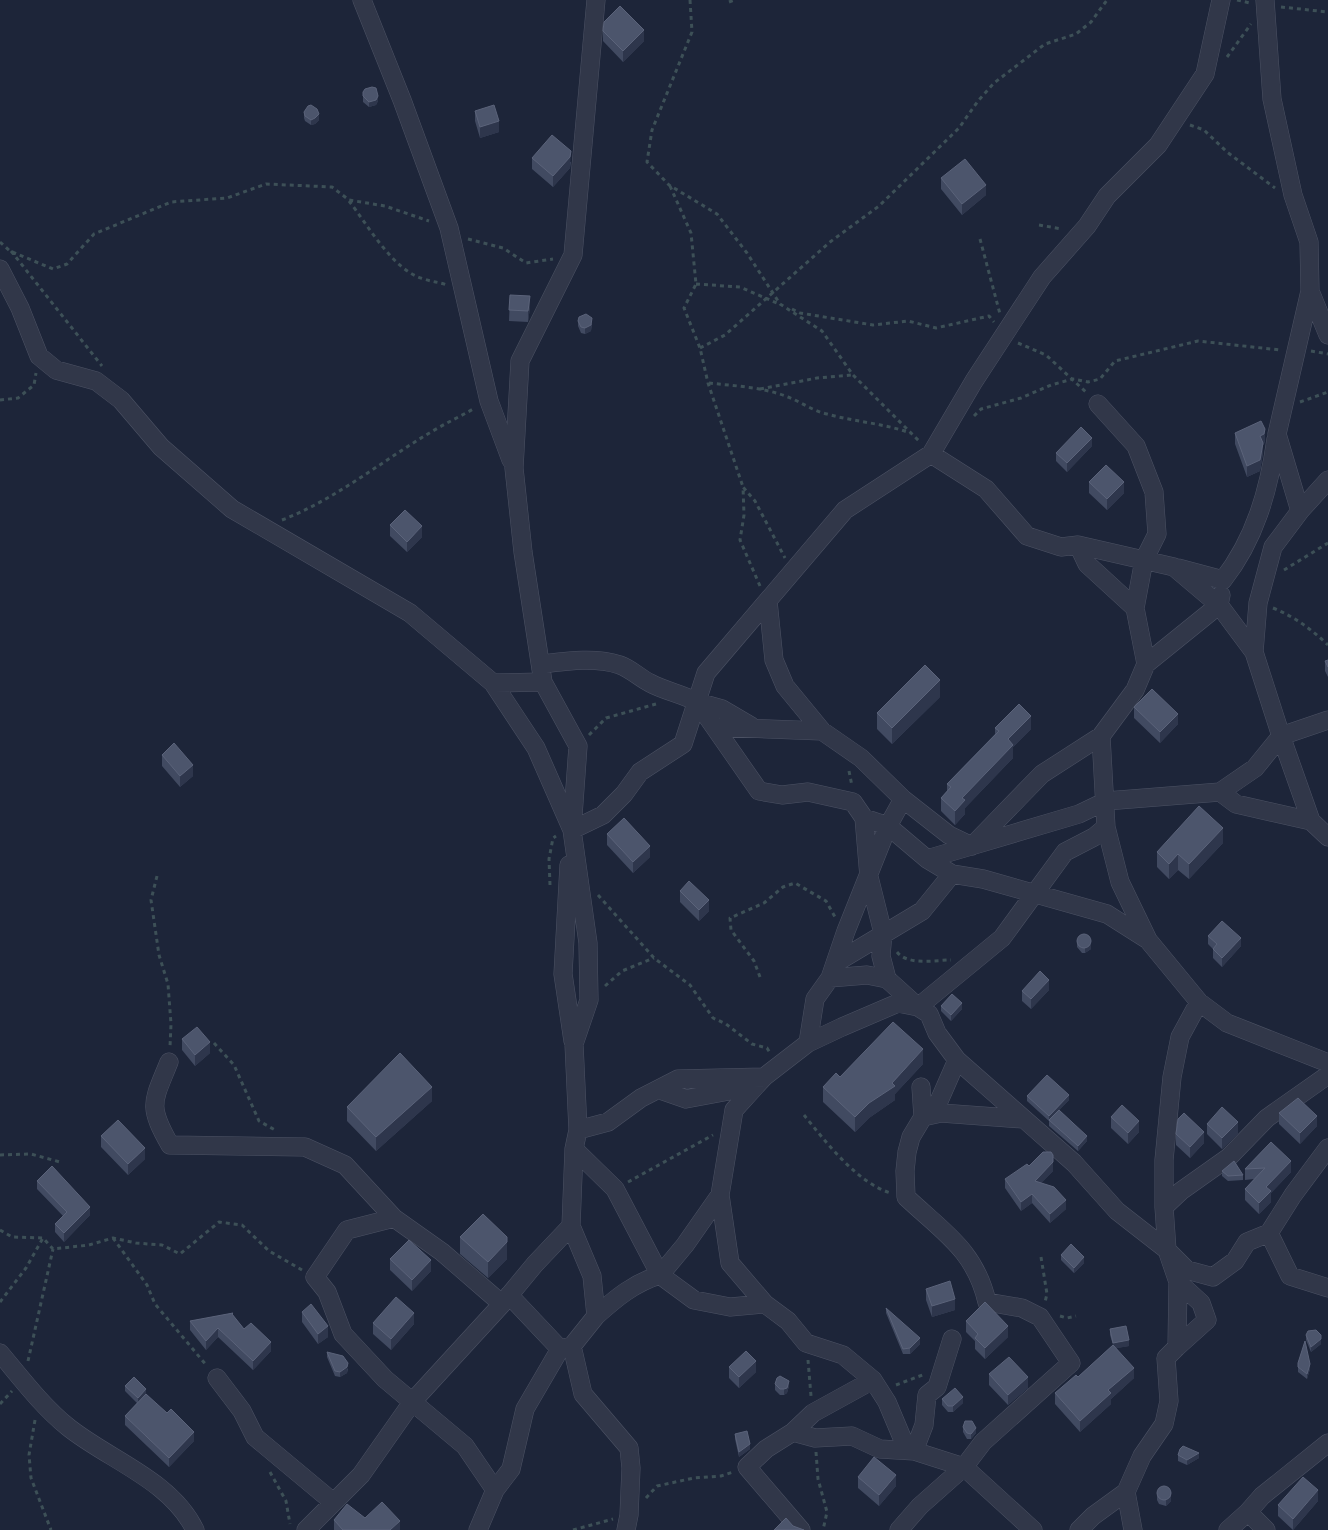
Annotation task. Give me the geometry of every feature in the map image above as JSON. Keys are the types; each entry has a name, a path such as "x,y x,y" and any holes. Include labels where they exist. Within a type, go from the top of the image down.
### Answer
{"street":[{"path":"362,0 402,100 449,228 489,401 514,468"},
{"path":"596,0 573,255 520,362 514,468 523,552 542,664 543,682 578,746 563,974 574,1044 578,1130 574,1149 571,1226 592,1276 596,1316"},
{"path":"572,830 602,815 624,794 640,772 683,744 706,673 845,510 931,454 1005,332 1042,277 1087,226 1107,196 1158,144 1205,74 1221,0"},
{"path":"972,846 1042,774 1101,736 1135,690 1146,664 1219,606 1223,580 1238,560 1256,523 1272,470 1277,434 1310,291 1309,242 1295,201 1272,99 1265,3"},
{"path":"0,269 20,308 39,356 56,370 96,381 121,400 161,447 232,509 410,613 493,683 536,748 572,830 588,944 589,1000 574,1044"},
{"path":"1310,291 1328,335"},
{"path":"1098,404 1136,446 1154,492 1157,534 1144,560 1135,608 1146,664"},
{"path":"1277,434 1300,511"},
{"path":"931,454 986,490 1027,536 1061,546 1078,545 1223,580"},
{"path":"1254,652 1258,602 1268,572 1273,547 1300,511 1328,480"},
{"path":"1078,545 1087,564 1135,608"},
{"path":"1174,567 1219,606 1254,652 1311,821 1328,837"},
{"path":"768,601 774,660 785,686 822,730 861,758 903,799 949,835 972,846"},
{"path":"542,664 573,661 605,662 620,666 651,684 682,694 697,702 722,709 753,728"},
{"path":"493,683 543,682"},
{"path":"697,702 716,726 734,757 759,791 782,795 808,792 853,802 864,818 869,877 883,933 881,956 887,979"},
{"path":"927,859 1080,814 1106,801 1220,792 1254,768 1281,736 1328,720"},
{"path":"716,726 822,730"},
{"path":"1101,736 1106,827 1120,882 1148,940 1199,1002 1227,1023 1328,1063"},
{"path":"1220,792 1236,804 1311,821"},
{"path":"808,1043 815,999 830,978 846,931 888,826 903,799"},
{"path":"864,818 888,826 927,859 952,874 983,879 1107,914 1148,940"},
{"path":"918,1007 1002,938 1065,852 1094,837 1106,827"},
{"path":"837,962 922,911 952,874"},
{"path":"830,978 867,975 887,979 918,1007 929,1014 937,1033 957,1060 1074,1163 1117,1211 1167,1250 1187,1270 1212,1277 1235,1261 1247,1242 1269,1233 1293,1195 1328,1148"},
{"path":"1177,1347 1178,1282 1167,1250 1164,1207 1164,1160 1172,1077 1180,1037 1199,1002"},
{"path":"914,1451 902,1440 886,1402 876,1385 843,1355 806,1343 788,1321 765,1304 730,1263 720,1195 734,1110 768,1075 808,1043 898,1003 918,1007"},
{"path":"899,1530 920,1506 964,1467 983,1442 1071,1363 1040,1317 1022,1308 987,1302 983,1284 974,1265 945,1231 906,1197 905,1171 907,1152 912,1137 923,1116 938,1101 957,1060"},
{"path":"169,1062 154,1101 157,1122 170,1145 305,1147 345,1165 394,1218 506,1300 566,1348 583,1394 628,1448 631,1468 628,1523"},
{"path":"1164,1207 1181,1191 1229,1157 1267,1118 1328,1074"},
{"path":"578,1130 608,1122 641,1098 660,1090 678,1079 768,1075"},
{"path":"921,1086 923,1116"},
{"path":"923,1116 941,1113 1023,1119"},
{"path":"574,1149 615,1189 660,1275 694,1300 730,1307 765,1304"},
{"path":"478,1530 495,1490 511,1469 525,1409 566,1348 596,1316 621,1294 646,1280 660,1275 685,1245 720,1195"},
{"path":"394,1218 347,1230 315,1277 327,1292 344,1334 385,1379 465,1446 495,1490"},
{"path":"306,1530 361,1475 412,1402 571,1226"},
{"path":"1269,1233 1290,1276 1328,1288"},
{"path":"1079,1530 1093,1516 1126,1492 1142,1456 1164,1424 1170,1402 1166,1358 1207,1320 1201,1303 1178,1282"},
{"path":"914,1451 924,1425 928,1395 937,1387 952,1339"},
{"path":"0,1353 67,1426 168,1494 190,1520 195,1530"},
{"path":"217,1378 242,1411 255,1437 333,1502"},
{"path":"801,1530 747,1467 766,1449 793,1432 813,1413 876,1385"},
{"path":"793,1432 815,1438 852,1436 880,1449 914,1451 964,1467 1033,1530"},
{"path":"1228,1530 1262,1496 1328,1443"},
{"path":"1126,1492 1133,1530"},
{"path":"1248,1512 1266,1530"}],"path":[{"path":"690,0 692,32 652,130 647,162 670,186 717,214 747,253 780,304 822,331 853,375 931,454"},
{"path":"729,2 734,0"},
{"path":"700,348 725,335 830,242 879,206 959,128 978,101 994,83 1045,44 1076,34 1091,22 1107,0"},
{"path":"1205,74 1221,66 1265,3"},
{"path":"1173,119 1204,130 1254,174 1295,201"},
{"path":"10,251 53,268 67,264 94,234 171,202 227,198 266,184 332,187 349,200 387,254 424,280 433,280 463,292"},
{"path":"670,186 691,233 696,284 684,308 700,348 708,383 743,487 744,515 740,540 768,601"},
{"path":"349,200 386,206 449,228 459,237 503,248 526,263 573,255"},
{"path":"980,239 1005,332"},
{"path":"0,242 10,251 108,373"},
{"path":"696,284 740,287 800,313 873,324 908,321 936,328 989,316 1021,346 1046,355 1098,404"},
{"path":"968,422 981,409 1021,398 1051,385 1073,379 1088,382 1100,379 1115,361 1198,341 1258,349 1328,354"},
{"path":"0,400 18,398 34,385 39,356"},
{"path":"760,389 817,378 853,375"},
{"path":"708,383 760,389 788,397 824,414 858,422 892,426 912,434"},
{"path":"1283,407 1328,392"},
{"path":"262,527 296,514 352,483 432,431 489,401"},
{"path":"743,487 754,501 792,572"},
{"path":"1268,572 1287,569 1328,543"},
{"path":"1258,602 1290,615 1314,631 1328,645"},
{"path":"578,746 606,718 658,703"},
{"path":"843,745 852,787 853,802"},
{"path":"157,876 151,900 160,955 168,984 171,1024 169,1062"},
{"path":"760,977 754,961 731,930 730,918 764,903 783,887 795,883 826,901 839,925 846,931"},
{"path":"598,889 598,896 654,958 690,985 712,1018 726,1024 752,1044 767,1048 775,1060 768,1075"},
{"path":"883,933 901,957 919,961 952,960"},
{"path":"589,1000 622,971 654,958"},
{"path":"214,1043 234,1065 260,1121 276,1131"},
{"path":"804,1115 833,1150 878,1190 906,1197"},
{"path":"615,1189 716,1133"},
{"path":"0,1155 31,1154 60,1162"},
{"path":"0,1230 12,1237 44,1238 53,1248 89,1244 113,1238 136,1244 162,1245 180,1254 219,1222 242,1225 269,1251 315,1277"},
{"path":"0,1302 26,1268 44,1238"},
{"path":"113,1238 147,1285 154,1304 217,1378"},
{"path":"1041,1257 1047,1294 1044,1310"},
{"path":"806,1343 813,1413"},
{"path":"876,1385 919,1377 942,1366"},
{"path":"815,1438 818,1479 827,1512 823,1530"},
{"path":"573,1530 628,1523 657,1486 694,1478 722,1476 747,1467"},
{"path":"268,1468 286,1501 292,1530"}],"building":[{"path":"620,6 644,30 623,51 603,31 604,22"},
{"path":"376,88 378,96 376,100 369,102 363,96 363,92 365,89"},
{"path":"311,105 317,109 319,114 311,120 305,116 304,112"},
{"path":"494,105 499,121 480,127 475,111"},
{"path":"552,135 571,151 570,157 553,176 532,158"},
{"path":"965,159 986,185 962,204 941,178"},
{"path":"510,295 530,296 528,311 509,310"},
{"path":"586,314 592,318 591,325 585,328 581,327 578,321 579,317"},
{"path":"1261,421 1265,429 1264,434 1260,436 1263,443 1260,460 1247,466 1235,433"},
{"path":"1081,427 1092,438 1067,463 1056,453"},
{"path":"1106,465 1124,482 1107,499 1089,482"},
{"path":"405,510 422,526 407,542 390,525"},
{"path":"925,665 940,680 892,728 877,713"},
{"path":"1152,689 1178,714 1160,732 1134,707"},
{"path":"1019,704 1031,716 1008,739 1013,745 962,798 965,800 955,811 941,798 951,787 947,784 999,731 995,728"},
{"path":"174,743 193,765 180,776 162,755"},
{"path":"1199,806 1223,828 1189,864 1178,854 1169,864 1157,852"},
{"path":"624,818 650,846 633,862 607,834"},
{"path":"689,881 709,900 699,910 680,891"},
{"path":"1222,921 1241,938 1222,958 1213,949 1217,944 1208,936"},
{"path":"1084,934 1089,936 1091,941 1089,946 1084,948 1079,946 1077,941 1079,936"},
{"path":"1040,971 1049,980 1031,999 1022,991"},
{"path":"952,994 962,1003 951,1015 941,1006"},
{"path":"893,1022 923,1049 892,1083 895,1086 869,1103 855,1117 823,1087 836,1073 840,1077"},
{"path":"197,1027 210,1042 195,1055 182,1039"},
{"path":"400,1053 432,1087 376,1137 347,1107"},
{"path":"1047,1075 1069,1095 1049,1116 1027,1096"},
{"path":"1298,1098 1317,1116 1300,1133 1279,1113"},
{"path":"1122,1105 1139,1121 1128,1133 1111,1117"},
{"path":"1222,1107 1238,1122 1222,1138 1207,1124"},
{"path":"1059,1110 1087,1136 1078,1146 1049,1120"},
{"path":"1184,1113 1204,1132 1190,1147 1176,1134 1178,1119"},
{"path":"118,1120 145,1148 128,1164 101,1136"},
{"path":"1271,1142 1291,1161 1266,1187 1271,1191 1259,1203 1245,1189 1265,1168 1245,1169"},
{"path":"1043,1152 1051,1152 1053,1162 1035,1181 1054,1187 1066,1200 1050,1214 1032,1194 1021,1202 1005,1179 1027,1164 1029,1166"},
{"path":"1234,1161 1243,1175 1228,1176 1222,1171"},
{"path":"52,1166 90,1207 64,1233 55,1224 67,1212 37,1181"},
{"path":"483,1214 507,1237 507,1242 488,1262 460,1237"},
{"path":"409,1240 431,1260 412,1280 390,1259"},
{"path":"1071,1244 1084,1257 1074,1268 1061,1255"},
{"path":"950,1281 955,1299 932,1306 926,1289"},
{"path":"396,1297 414,1313 391,1339 373,1323"},
{"path":"985,1302 1008,1326 985,1348 975,1338 978,1334 966,1321"},
{"path":"311,1304 328,1326 318,1334 302,1312"},
{"path":"886,1308 920,1338 910,1348 903,1349"},
{"path":"233,1313 244,1329 251,1323 271,1342 253,1361 218,1328 206,1341 190,1321"},
{"path":"1126,1326 1129,1340 1113,1343 1110,1329"},
{"path":"1316,1330 1321,1335 1321,1339 1311,1347 1306,1335 1308,1331"},
{"path":"1305,1341 1310,1364 1307,1374 1298,1367"},
{"path":"1113,1345 1134,1368 1108,1390 1111,1393 1080,1421 1055,1393 1076,1375 1078,1377"},
{"path":"746,1351 756,1361 739,1377 729,1367"},
{"path":"327,1352 343,1356 348,1363 347,1367 340,1372 335,1371"},
{"path":"1009,1357 1028,1377 1008,1395 989,1374"},
{"path":"780,1376 789,1381 787,1388 780,1389 775,1384"},
{"path":"134,1377 146,1389 138,1398 125,1386"},
{"path":"955,1388 963,1397 953,1406 948,1406 942,1399"},
{"path":"146,1394 167,1413 171,1409 194,1432 169,1458 125,1416"},
{"path":"965,1421 972,1421 976,1428 971,1434 967,1433 963,1427"},
{"path":"747,1431 750,1444 739,1452 735,1434"},
{"path":"1183,1446 1199,1453 1187,1460 1178,1455"},
{"path":"874,1457 896,1475 879,1495 858,1477"},
{"path":"1303,1477 1318,1490 1293,1519 1278,1505"},
{"path":"1164,1486 1169,1488 1171,1493 1169,1498 1164,1500 1159,1498 1157,1493 1159,1488"},
{"path":"382,1502 400,1521 390,1530 343,1530 334,1520 347,1504 365,1518"},
{"path":"786,1518 793,1526 804,1530 774,1530"}]}
